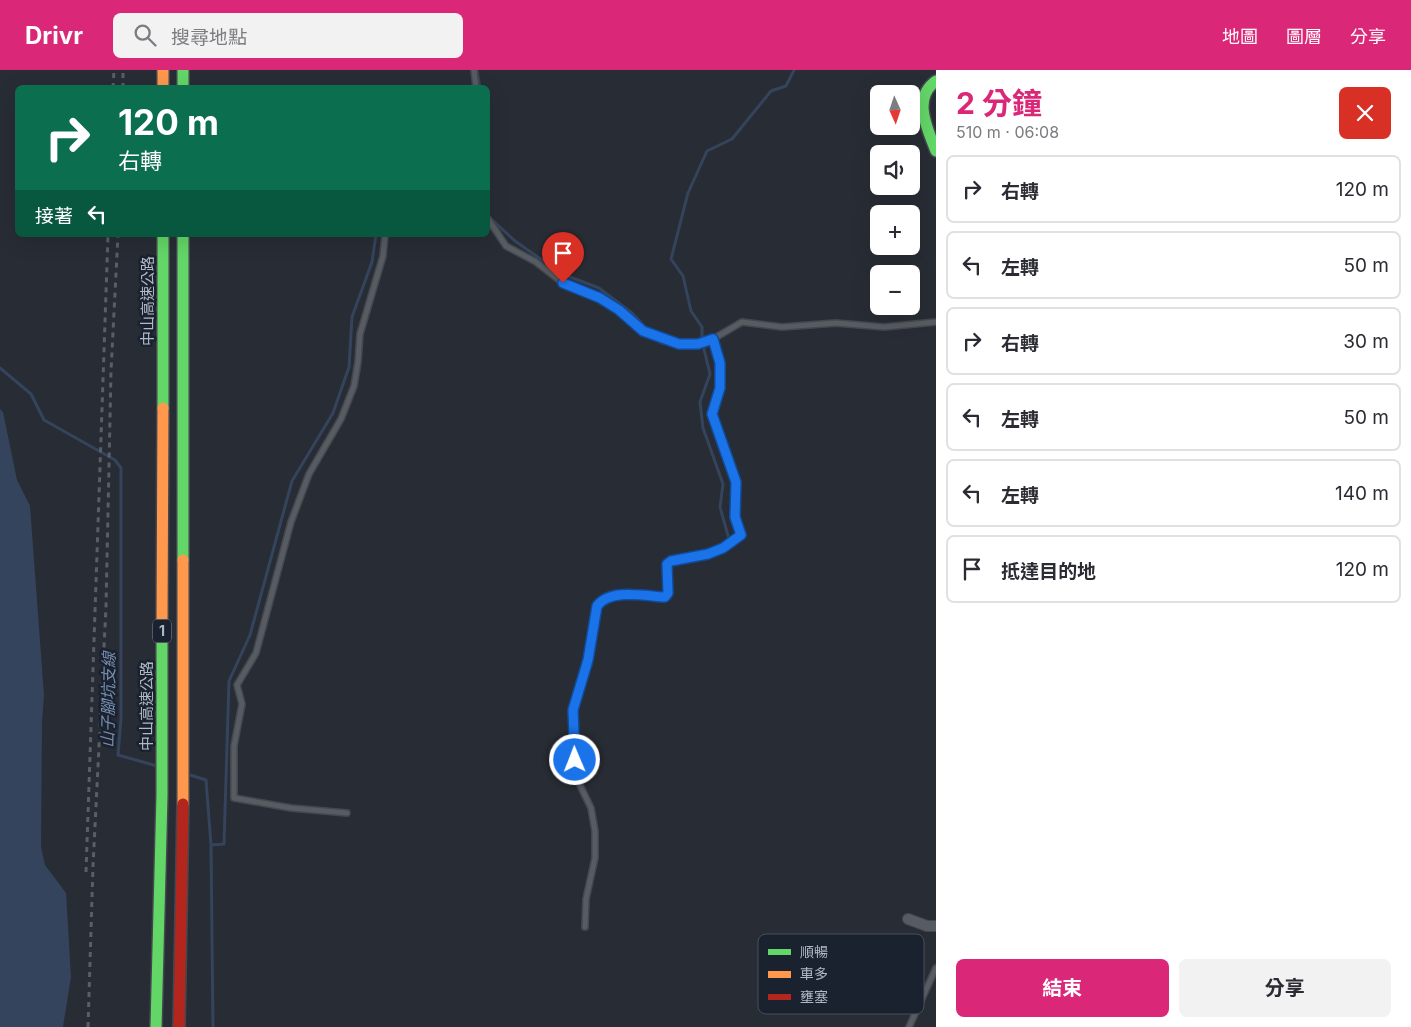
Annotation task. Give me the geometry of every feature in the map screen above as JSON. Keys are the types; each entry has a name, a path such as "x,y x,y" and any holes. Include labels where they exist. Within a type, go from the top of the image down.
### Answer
{"main road":[{"path":"163,70 163,85"},
{"path":"183,70 183,85"},
{"path":"936,82 926,89 922,101 924,116 936,151"},
{"name":"中山高速公路","path":"156,1027 162,786 163,237"},
{"name":"1","path":"178,1027 183,846 183,237"}],"street":[{"path":"908,919 927,926 936,926"}],"lane":[{"path":"474,70 476,85"},
{"path":"490,222 506,246 536,262 563,283 600,298 619,310 643,331 679,344 698,344 713,339 742,322 782,327 836,323 884,327 936,322"},
{"path":"347,813 292,808 234,798 234,746 242,704 237,685 256,653 291,522 309,474 341,419 354,386 360,334 383,256 385,237"},
{"path":"585,927 586,899 595,858 595,831 592,808 577,779 573,710 588,660 597,606 608,597 620,595 665,597 668,593 667,564 671,561 708,554 723,548 741,535 735,517 736,482 712,414 720,388 720,363 713,339"},
{"path":"924,995 936,968"},
{"path":"910,1027 916,1014"}],"water":[{"path":"0,409 3,412 17,480 30,506 44,695 41,847 45,865 66,893 71,977 63,1027 0,1027"}],"waterway":[{"path":"477,70 480,85"},
{"path":"702,341 702,327 691,311 683,276 671,259 688,193 707,151 732,139 771,91 786,86 794,70"},
{"path":"490,218 515,241 562,274 599,288 632,313 650,332"},
{"path":"211,845 224,844 229,681 250,635 292,481 333,413 349,367 352,317 372,262 376,237"},
{"path":"654,336 661,343 673,342"},
{"path":"689,341 702,341 710,374 700,402 703,428 723,484 720,507 729,539"},
{"name":"山子腳坑支線","path":"0,368 31,394 44,420 115,460 121,468 121,719 118,755 157,766"},
{"name":"山子腳坑支線","path":"190,775 206,780 211,845 213,1027"}],"railway":[{"path":"113,85 114,70"},
{"path":"123,70 123,85"},
{"path":"86,872 108,237"},
{"path":"88,1027 93,866 106,607 111,371 118,237"}],"traffic: fast":[{"path":"183,70 183,85"},
{"path":"936,81 929,88 923,105 926,123 936,151"},
{"path":"163,237 163,408"},
{"path":"183,237 183,560"},
{"path":"156,1027 162,795 162,625"}],"traffic: slow":[{"path":"163,70 163,85"},
{"path":"162,625 163,408"},
{"path":"183,560 183,804"}],"traffic: jam":[{"path":"179,1027 183,804"}],"route":[{"path":"563,283 600,298 619,310 643,331 679,344 698,344 713,339 720,363 720,388 712,414 730,460 736,482 735,517 741,535 723,548 708,554 671,561 667,564 668,593 665,597 620,595 608,597 597,606 585,673 573,710 575,760"}]}
